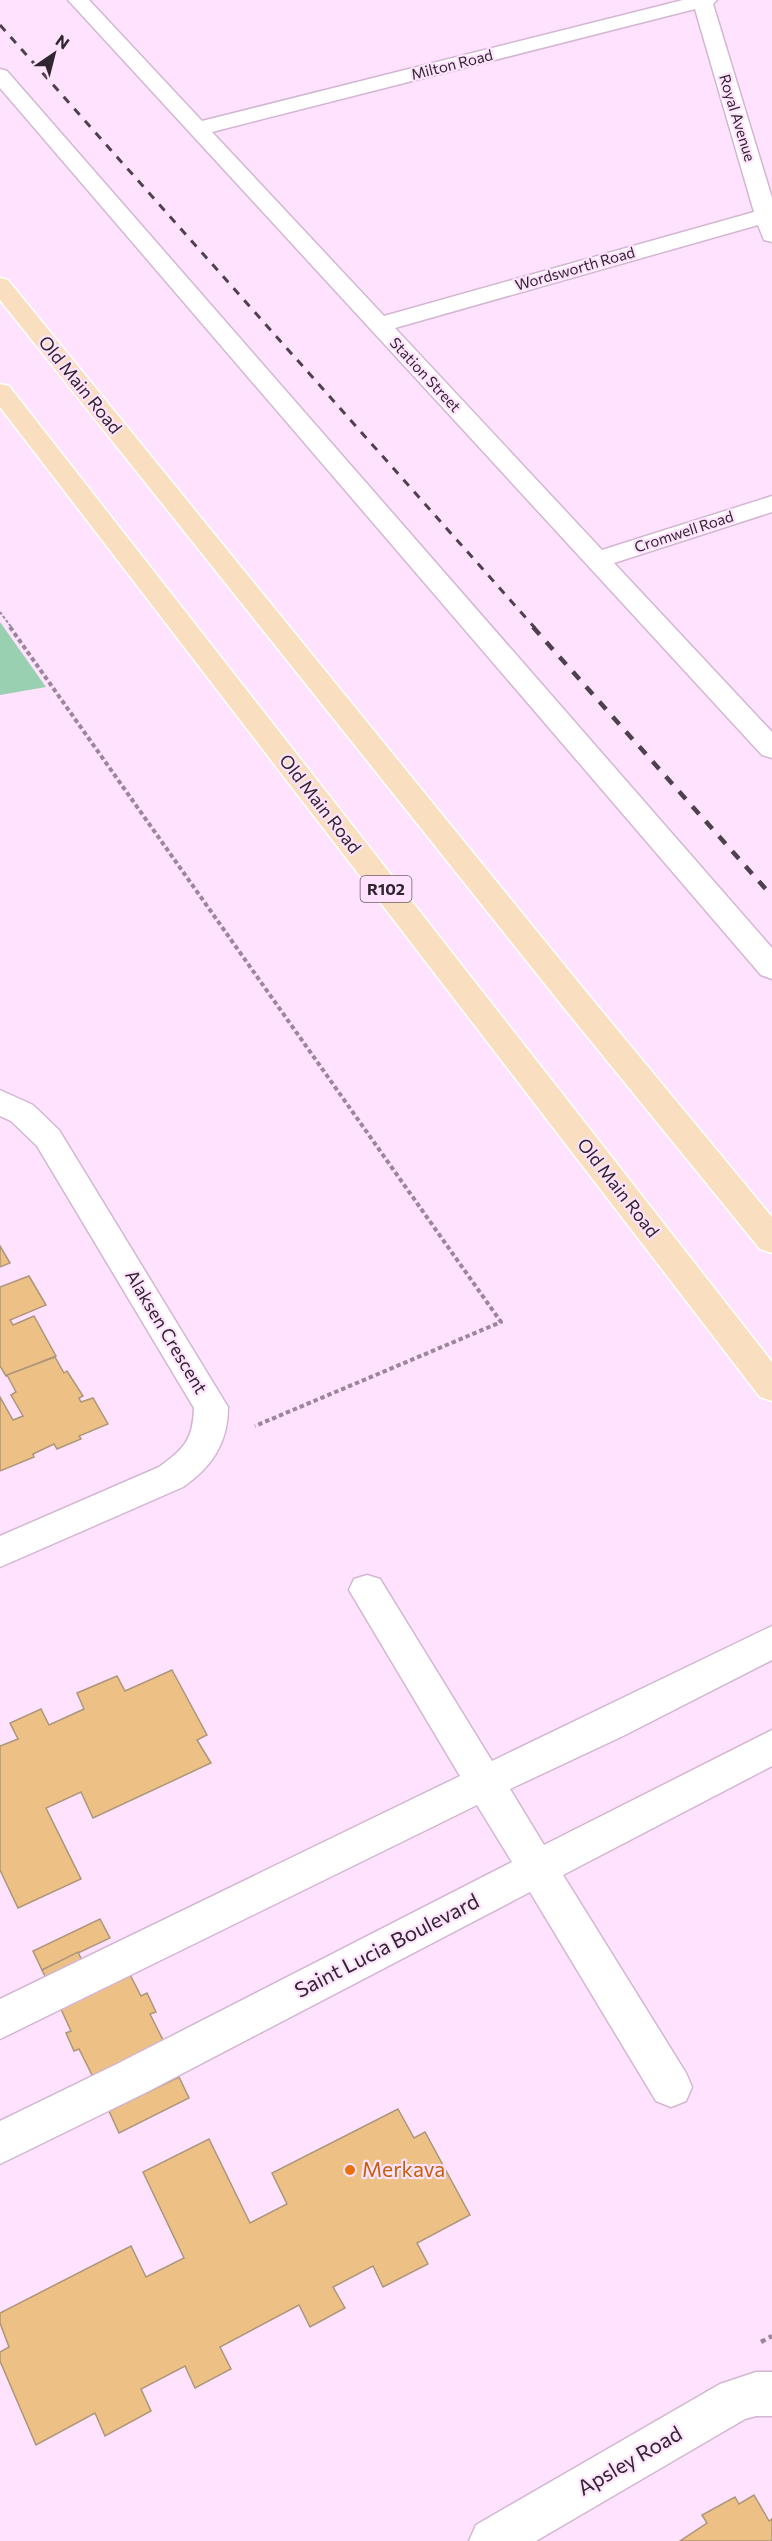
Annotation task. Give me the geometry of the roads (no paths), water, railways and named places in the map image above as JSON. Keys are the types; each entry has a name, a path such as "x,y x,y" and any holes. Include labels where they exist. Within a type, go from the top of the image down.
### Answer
{"main road":[{"name":"Old Main Road","path":"0,285 576,1001 772,1240"},
{"name":"Old Main Road","path":"0,391 772,1387"}],"street":[{"name":"Station Street","path":"78,0 772,749"},
{"name":"Milton Road","path":"197,129 704,0"},
{"name":"Royal Avenue","path":"704,0 770,221"},
{"path":"0,75 772,968"},
{"name":"Wordsworth Road","path":"378,325 770,221"},
{"name":"Cromwell Road","path":"597,560 772,504"},
{"name":"Alaksen Crescent","path":"0,1102 22,1113 48,1138 211,1407 212,1426 202,1449 192,1463 171,1477 0,1552"},
{"path":"367,1590 671,2087"},
{"path":"0,2020 484,1783 610,1724 772,1642"},
{"name":"Saint Lucia Boulevard","path":"0,2143 132,2078 772,1747"},
{"name":"Apsley Road","path":"492,2541 736,2400 756,2394 772,2394"}],"railway":[{"path":"0,25 535,628"},
{"path":"533,627 772,896"}],"place":[{"name":"Merkava","path":"350,2170"}]}
